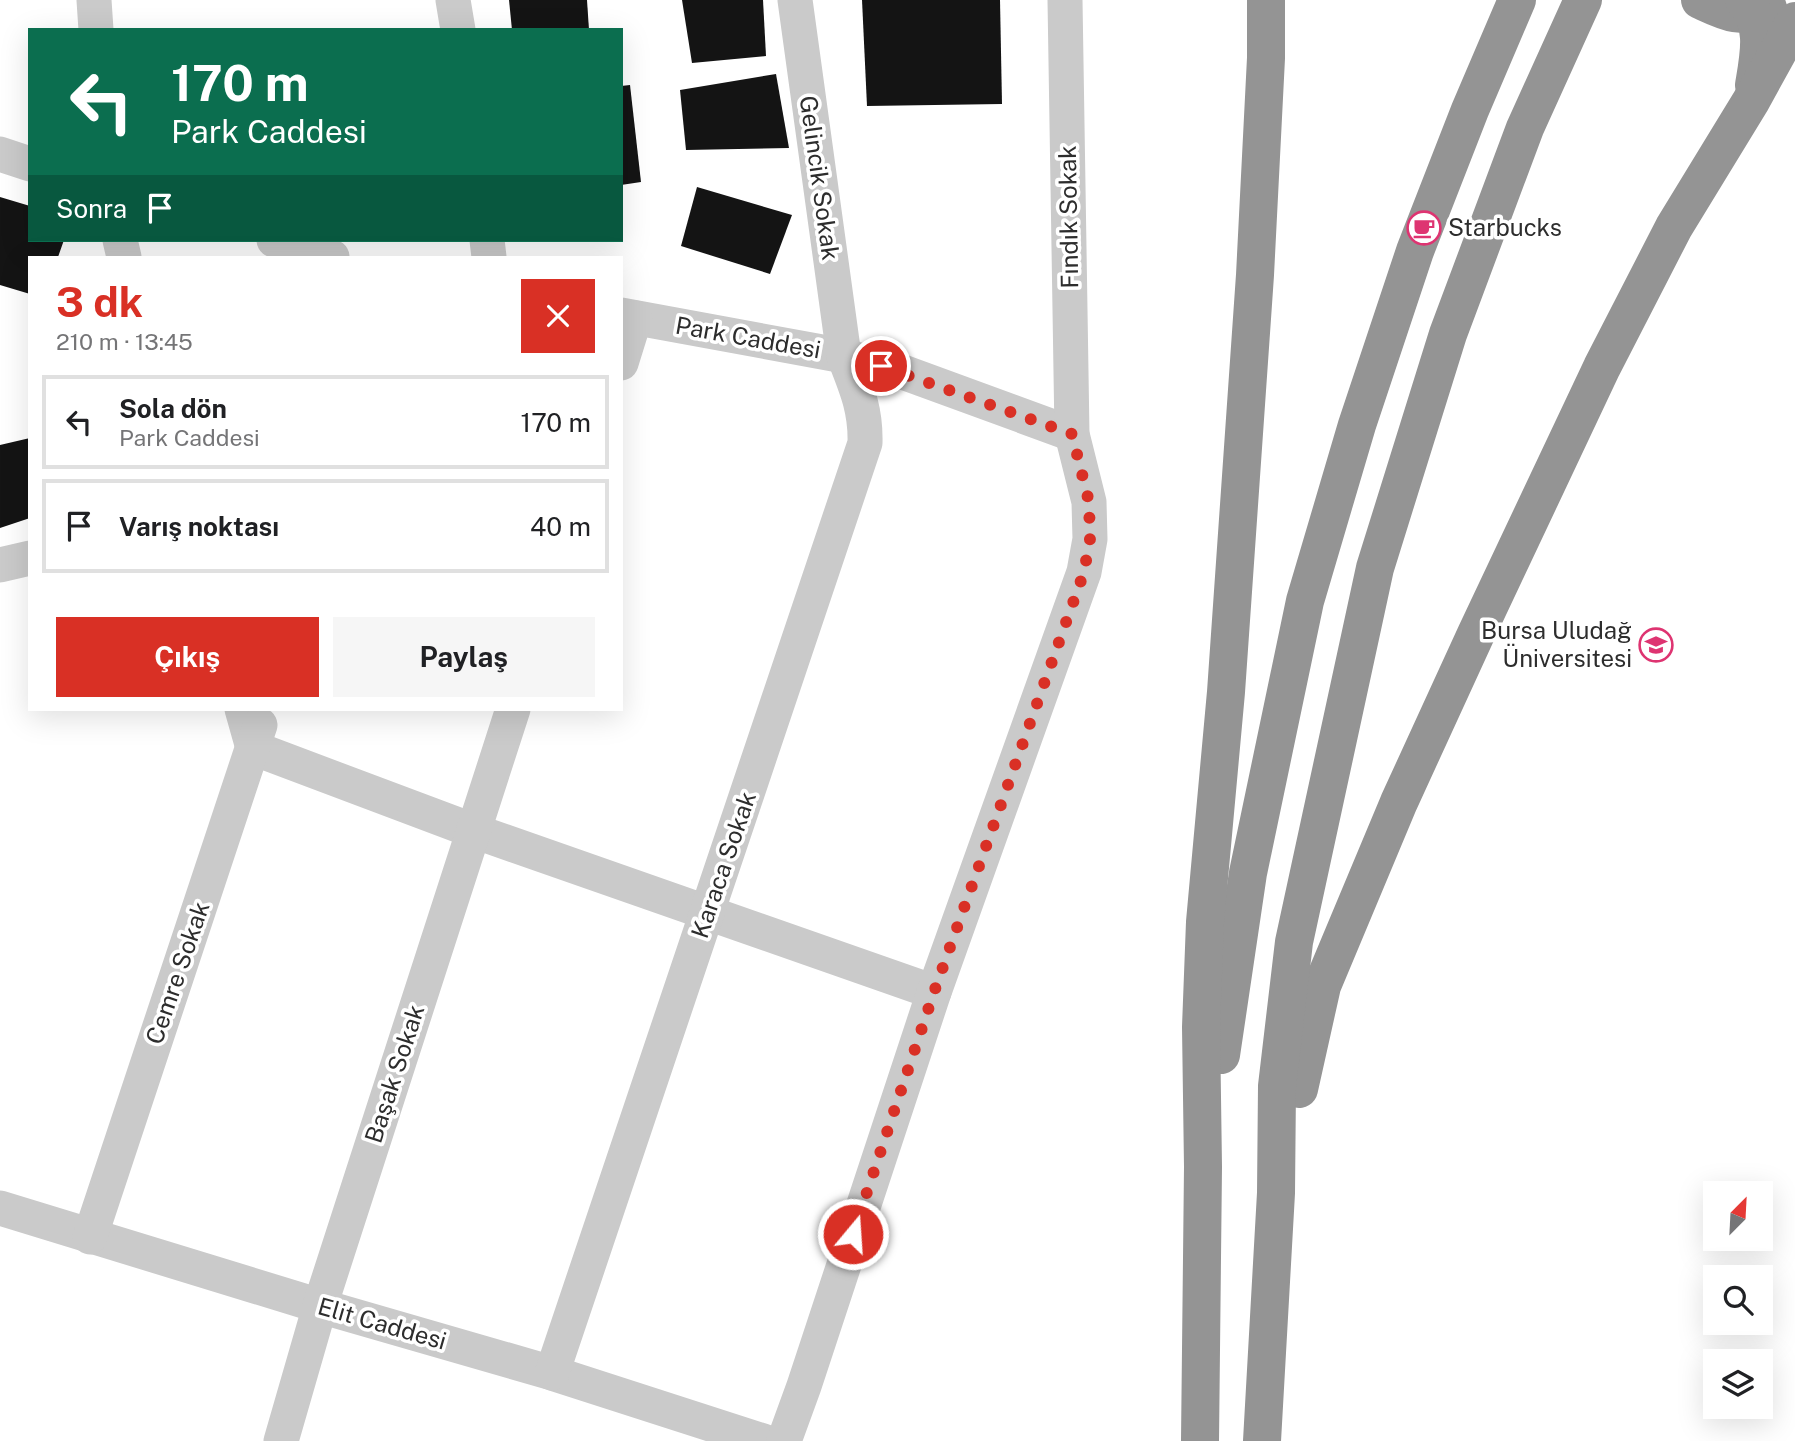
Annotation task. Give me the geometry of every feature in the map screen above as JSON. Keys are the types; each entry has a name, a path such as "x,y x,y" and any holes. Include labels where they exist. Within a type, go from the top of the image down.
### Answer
{"highway":[{"path":"1199,1436 1203,1167 1201,1027 1205,922 1226,692 1255,275 1266,58 1266,0"},
{"path":"1266,58 1278,0"},
{"path":"1203,1167 1248,873 1305,601 1357,425 1415,251 1470,110 1517,0"},
{"path":"1263,1438 1276,1193 1277,1086 1294,942 1376,568 1448,334 1525,128 1583,0"},
{"path":"1700,0 1724,11 1744,16 1761,4"},
{"path":"1751,101 1760,47 1757,19 1761,4"},
{"path":"1276,1193 1322,985 1399,802 1602,367 1674,227 1751,101 1795,20"}],"street":[{"path":"94,0 96,28"},
{"path":"453,0 458,28"},
{"name":"Gelincik Sokak","path":"795,0 844,356"},
{"name":"Fındık Sokak","path":"784,1441 934,992 1084,572 1090,539 1089,502 1072,434 1065,0"},
{"path":"0,154 28,163"},
{"path":"281,242 329,256"},
{"path":"623,350 628,316"},
{"name":"Park Caddesi","path":"628,316 844,356 900,371 1072,434"},
{"name":"Karaca Sokak","path":"552,1373 865,443 862,401 844,356"},
{"path":"0,565 28,558"},
{"path":"243,711 253,748 474,831 934,992"},
{"name":"Cemre Sokak","path":"90,1237 265,711"},
{"name":"Başak Sokak","path":"281,1441 320,1306 512,711"},
{"name":"Elit Caddesi","path":"0,1208 320,1306 552,1373 763,1441"}],"building":[{"path":"509,0 587,0 589,28 512,28"},
{"path":"682,0 763,0 766,56 692,63"},
{"path":"862,0 1000,0 1002,104 867,106"},
{"path":"776,74 789,148 686,150 680,90"},
{"path":"630,85 641,182 623,185 623,86"},
{"path":"697,187 792,215 770,274 681,246"},
{"path":"0,197 28,205 28,242 63,242 58,256 28,256 28,293 0,285"},
{"path":"28,438 28,519 0,528 0,445"}],"place":[{"name":"Starbucks","path":"1424,228"},
{"name":"Bursa Uludağ Üniversitesi","path":"1656,645"}],"route":[{"path":"853,1234 934,992 1084,572 1090,539 1089,502 1072,434 881,366"}]}
